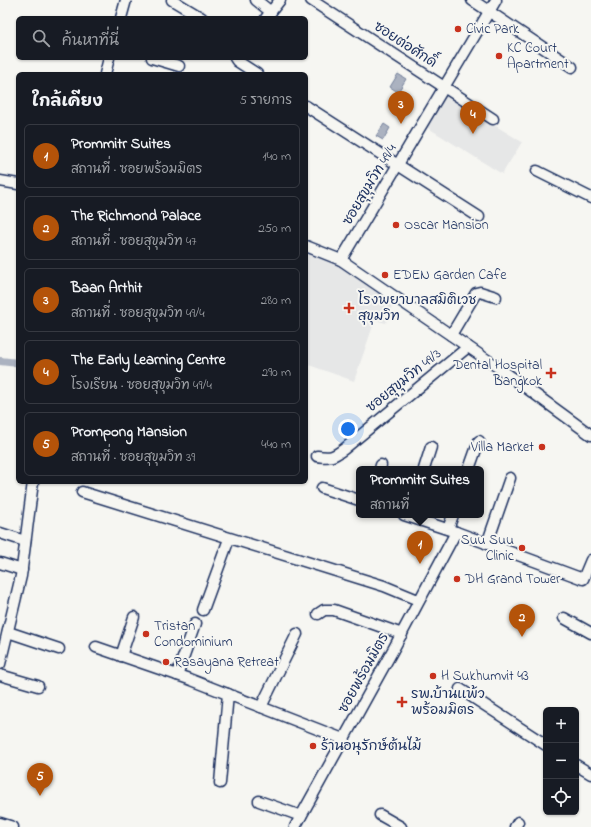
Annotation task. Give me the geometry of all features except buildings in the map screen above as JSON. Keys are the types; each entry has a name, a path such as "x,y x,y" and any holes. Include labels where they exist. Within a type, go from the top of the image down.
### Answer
{"street":[{"path":"122,16 126,0"},
{"path":"172,0 199,16"},
{"path":"256,0 269,15 280,0"},
{"name":"ซอยต่อศักดิ์","path":"311,0 493,119"},
{"path":"472,0 572,67"},
{"name":"ซอยสุขุมวิท 49/4","path":"341,260 496,0"},
{"path":"106,72 108,60"},
{"path":"159,60 179,66"},
{"path":"236,60 254,72"},
{"path":"308,107 479,217"},
{"path":"537,171 591,198"},
{"path":"0,181 16,184"},
{"path":"308,247 341,260 468,347 591,435"},
{"path":"450,335 476,293 480,292 496,297"},
{"name":"ซอยสุขุมวิท 49/3","path":"317,456 327,458 333,457 468,347"},
{"path":"470,466 479,441"},
{"path":"425,466 431,447"},
{"path":"487,544 510,478"},
{"path":"0,664 22,570 33,484"},
{"path":"322,488 356,499"},
{"path":"82,492 384,586 418,600"},
{"path":"416,518 583,579 591,560"},
{"name":"ซอยพร้อมมิตร","path":"295,827 402,634 452,530 453,518"},
{"path":"0,533 25,541"},
{"path":"203,610 229,539"},
{"path":"0,563 22,570"},
{"path":"318,614 324,610 334,610 402,634"},
{"path":"121,656 134,617"},
{"path":"564,618 591,634"},
{"path":"176,675 195,624"},
{"path":"8,632 60,649"},
{"path":"261,707 297,634"},
{"path":"96,647 228,694 343,739"},
{"path":"0,675 38,686"},
{"path":"460,689 543,743"},
{"path":"220,783 228,694"},
{"path":"579,766 591,774"},
{"path":"259,801 301,816"},
{"path":"380,815 401,827"},
{"path":"0,823 13,827"}],"shaded area":[{"path":"398,74 406,79 398,92 390,87"},
{"path":"444,94 522,142 502,174 425,126"},
{"path":"384,124 390,128 383,140 376,136"},
{"name":"โรงพยาบาลสมิติเวช สุขุมวิท","path":"308,246 395,297 386,323 375,320 354,381 308,365"}],"waterway":[{"path":"0,361 16,363"}],"place":[{"name":"Civic Park","path":"458,29"},
{"name":"KC Court Apartment","path":"499,56"},
{"name":"Baan Arthit","path":"401,124"},
{"name":"The Early Learning Centre","path":"473,134"},
{"name":"Oscar Mansion","path":"396,225"},
{"name":"EDEN Garden Cafe","path":"385,275"},
{"name":"โรงพยาบาลสมิติเวช สุขุมวิท","path":"349,308"},
{"name":"Dental Hospital Bangkok","path":"551,373"},
{"name":"Villa Market","path":"542,447"},
{"name":"Suu Suu Clinic","path":"522,548"},
{"name":"Prommitr Suites","path":"420,564"},
{"name":"DH Grand Tower","path":"457,579"},
{"name":"Tristan Condominium","path":"146,634"},
{"name":"The Richmond Palace","path":"522,637"},
{"name":"Rasayana Retreat","path":"166,662"},
{"name":"H Sukhumvit 43","path":"433,676"},
{"name":"รพ.บ้านแพ้ว พร้อมมิตร","path":"402,702"},
{"name":"ร้านอนุรักษ์ต้นไม้","path":"313,746"},
{"name":"Prompong Mansion","path":"40,796"}]}
